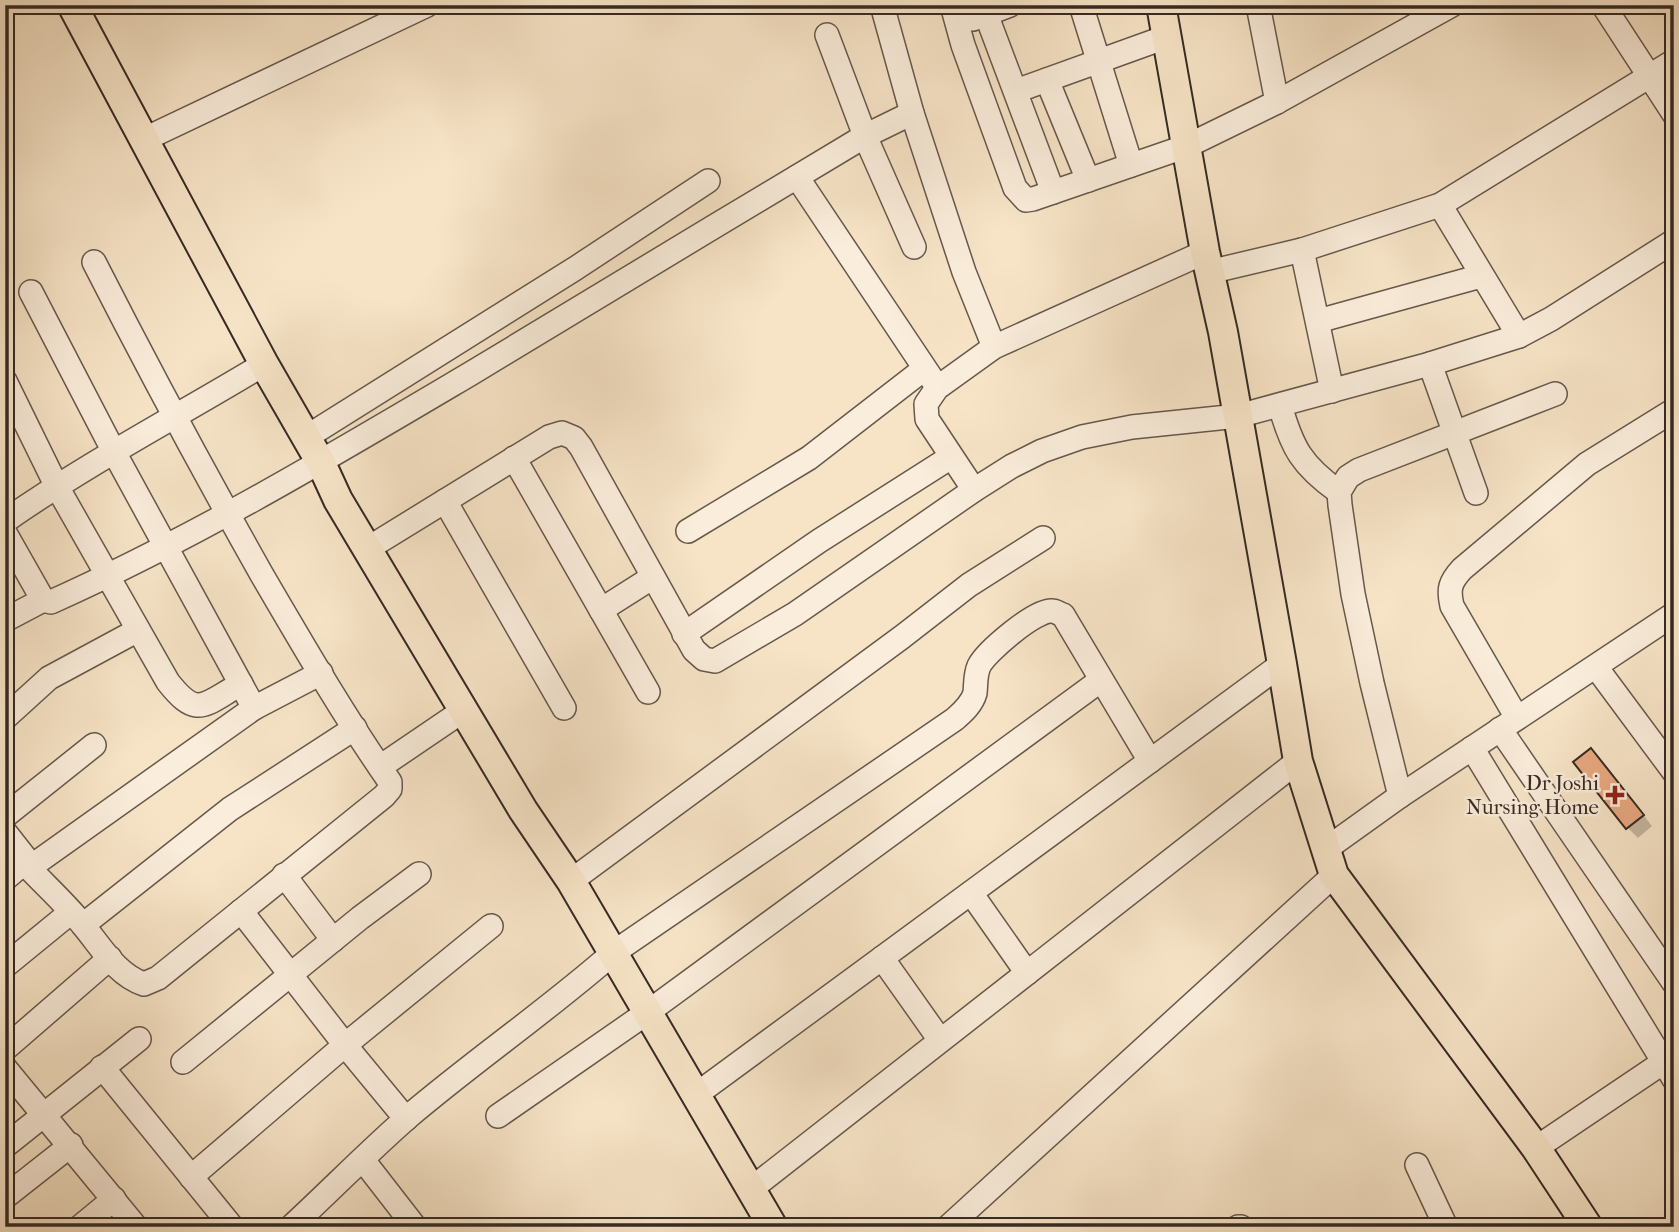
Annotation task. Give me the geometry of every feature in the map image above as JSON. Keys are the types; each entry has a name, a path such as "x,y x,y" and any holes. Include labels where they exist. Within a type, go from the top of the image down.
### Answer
{"main road":[{"path":"72,5 264,364 321,463 338,500 523,810 571,881 697,1094 751,1189 766,1224"},
{"path":"1163,6 1166,37 1238,415 1297,761 1330,862 1536,1148 1586,1226"}],"street":[{"path":"145,139 427,5"},
{"path":"882,5 912,113 964,272 994,347"},
{"path":"1010,5 986,14 955,15 1015,188 1026,200 1187,146 1277,102 1452,5"},
{"path":"1081,5 1131,165"},
{"path":"1258,5 1277,102"},
{"path":"1604,5 1674,114"},
{"path":"986,14 1053,192"},
{"path":"827,35 865,136 914,247"},
{"path":"1016,92 1166,37"},
{"path":"688,531 931,379 994,347 1207,262 1302,250 1440,205 1674,61"},
{"path":"1047,80 1088,180"},
{"path":"7,619 43,600 51,602 166,548 321,463 865,136 912,113"},
{"path":"797,177 931,379 926,404 927,419 974,490"},
{"path":"305,438 576,268 708,181"},
{"path":"1440,205 1519,335"},
{"path":"367,549 549,437 562,433 573,438 581,447 694,650 704,660 715,661 795,614 974,490 1042,451 1082,438 1132,427 1238,415 1280,405 1430,364 1519,335 1552,319 1674,241"},
{"path":"1302,250 1332,391"},
{"path":"5,832 28,864 110,958 132,980 144,984 159,978 390,789 390,782 321,673 174,419 94,262"},
{"path":"1318,321 1482,276"},
{"path":"31,292 114,452 254,708"},
{"path":"5,521 56,485 174,419 264,364"},
{"path":"1430,364 1476,493"},
{"path":"5,382 56,485 168,682 185,702 194,706 202,705 241,684"},
{"path":"1400,796 1353,594 1339,492 1348,477 1359,470 1555,394"},
{"path":"1280,405 1298,453 1315,475 1339,492"},
{"path":"1674,410 1587,464 1462,569 1452,580 1448,591 1452,606 1508,724 1674,983"},
{"path":"684,634 820,541 951,457"},
{"path":"514,458 648,692"},
{"path":"444,501 564,708"},
{"path":"5,533 43,600"},
{"path":"571,881 969,585 1043,538"},
{"path":"601,610 653,577"},
{"path":"292,1226 406,1119 613,953 955,719 968,707 985,656 1041,613 1052,611 1063,615 1150,761"},
{"path":"948,1227 1400,796 1674,614"},
{"path":"5,718 49,678 138,629"},
{"path":"697,1094 1282,664"},
{"path":"1596,667 1666,746 1674,772"},
{"path":"5,879 254,708 321,673"},
{"path":"498,1116 648,1012 1101,680"},
{"path":"380,767 464,710"},
{"path":"5,966 230,809 355,728"},
{"path":"5,816 94,745"},
{"path":"1472,748 1670,1065 1536,1148"},
{"path":"751,1189 1297,761"},
{"path":"183,1062 332,940 419,874"},
{"path":"284,875 332,940"},
{"path":"971,893 1027,973"},
{"path":"240,911 406,1119"},
{"path":"191,1177 345,1045 491,926"},
{"path":"5,1049 110,958"},
{"path":"881,958 940,1040"},
{"path":"5,1146 139,1039"},
{"path":"102,1067 232,1227"},
{"path":"5,1068 136,1227"},
{"path":"5,1197 71,1145"},
{"path":"363,1160 415,1227"},
{"path":"1417,1165 1444,1226"},
{"path":"80,1227 114,1199"}],"building":[{"path":"1591,748 1644,815 1626,829 1573,762"}],"place":[{"name":"Dr Joshi Nursing Home","path":"1615,795"}]}
